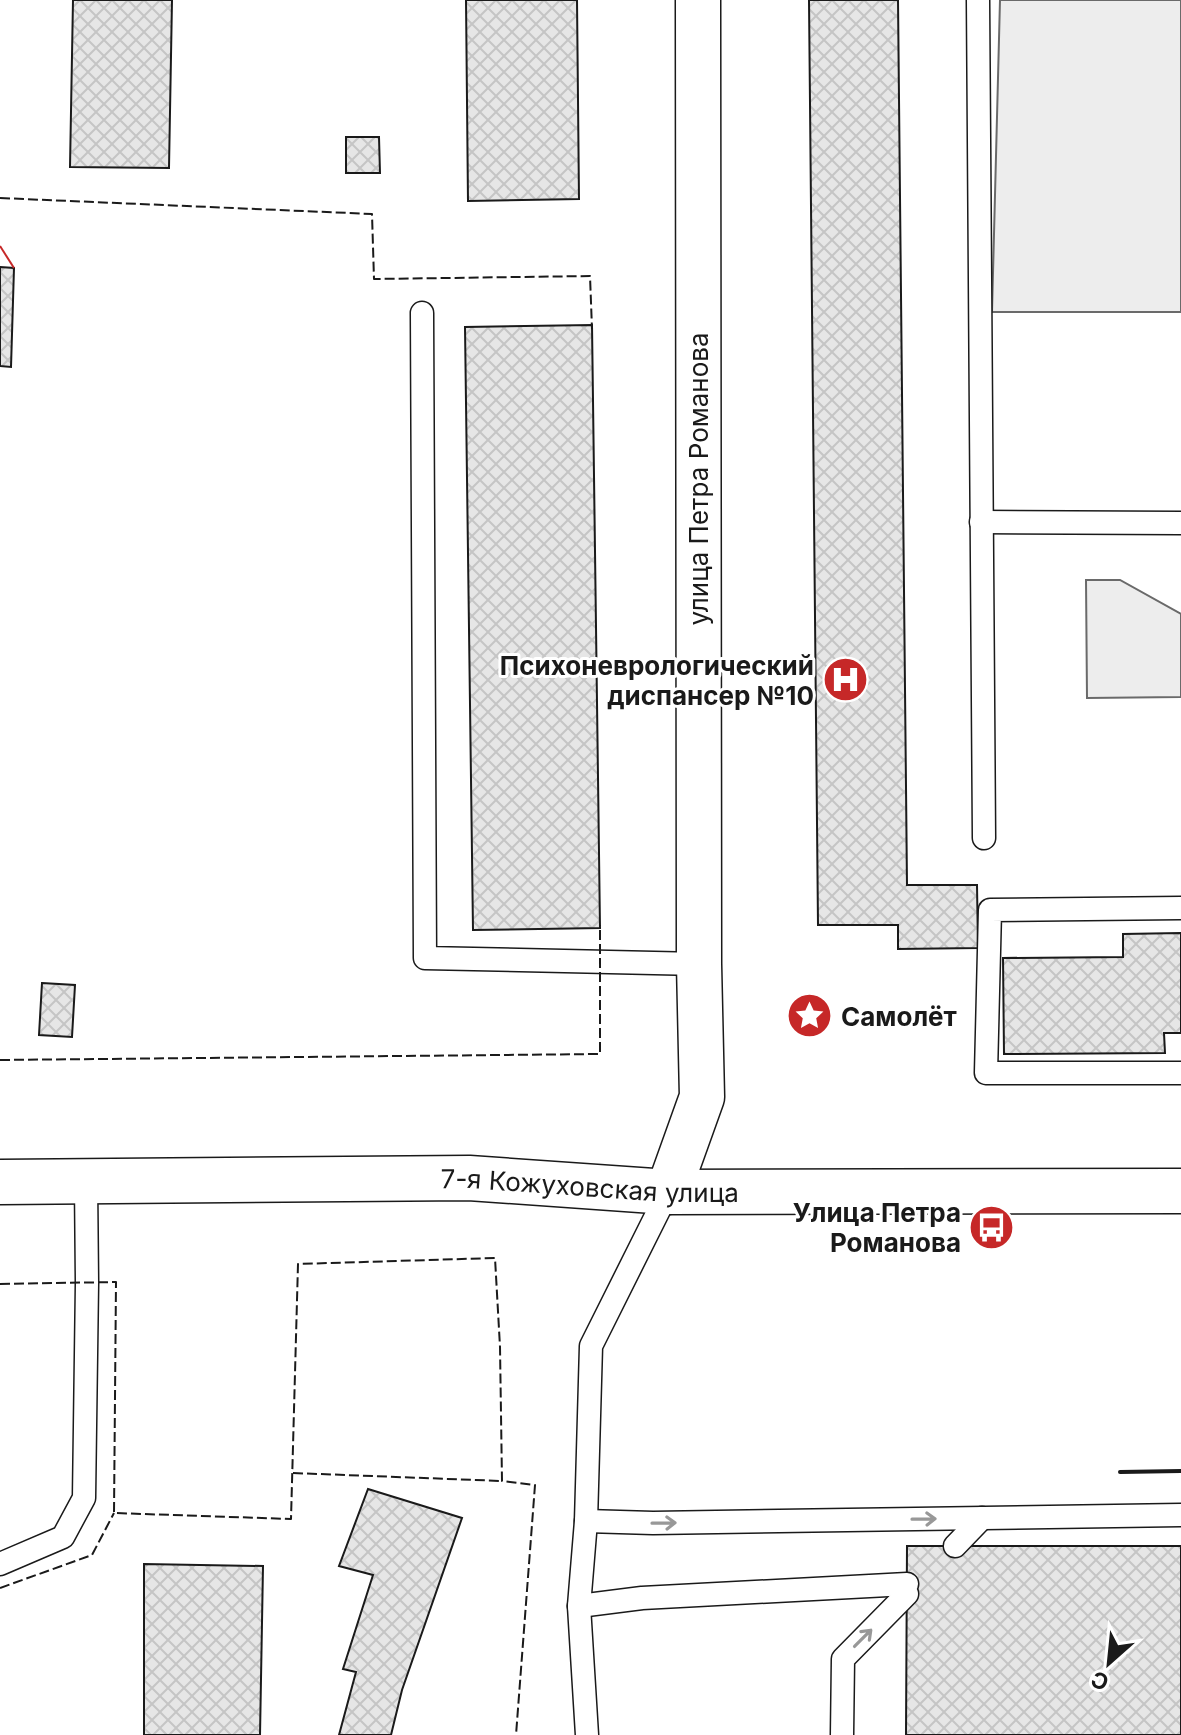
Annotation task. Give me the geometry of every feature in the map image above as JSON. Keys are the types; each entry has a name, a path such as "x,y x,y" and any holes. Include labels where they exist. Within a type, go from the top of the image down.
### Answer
{"street":[{"name":"улица Петра Романова","path":"668,1192 702,1097 699,964 698,0"},
{"name":"7-я Кожуховская улица","path":"0,1182 469,1178 668,1192 1181,1191"}],"lane":[{"path":"978,0 984,838"},
{"path":"422,313 425,958 699,964"},
{"path":"981,522 1181,523"},
{"path":"1181,908 990,910 986,1073 1181,1073"},
{"path":"0,1564 63,1537 84,1498 86,1182"},
{"path":"587,1735 579,1606 586,1521 591,1346 668,1192"},
{"path":"586,1521 653,1523 1181,1515"},
{"path":"955,1546 982,1518"},
{"path":"579,1606 642,1598 907,1589 843,1659 842,1735"}],"shaded area":[{"path":"1000,0 1181,0 1181,312 992,312"},
{"path":"1086,580 1120,580 1181,614 1181,697 1087,698"}],"building":[{"path":"73,0 172,0 169,168 70,167"},
{"path":"466,0 577,0 579,199 468,201"},
{"path":"809,0 898,0 907,885 977,885 978,948 898,949 898,925 818,925"},
{"path":"346,137 379,137 380,173 346,173"},
{"path":"0,267 14,268 11,367 0,366"},
{"path":"592,325 600,928 473,930 465,327"},
{"path":"1181,933 1181,1033 1164,1033 1165,1053 1004,1054 1003,958 1123,957 1123,934"},
{"path":"42,983 75,985 72,1037 39,1035"},
{"path":"368,1489 462,1518 402,1690 391,1735 339,1735 356,1672 343,1669 373,1575 339,1566"},
{"path":"907,1546 1181,1546 1181,1735 906,1735"},
{"path":"144,1564 263,1566 260,1735 144,1735"}],"fence":[{"path":"0,198 372,214 374,279 590,276 592,329"},
{"path":"0,1060 600,1054 600,925"},
{"path":"0,1284 116,1282 114,1513 291,1519 298,1264 495,1258 502,1481 535,1485 516,1735"},
{"path":"293,1473 502,1481"},
{"path":"0,1588 92,1555 114,1513"}],"wall":[{"path":"1120,1472 1181,1471"}],"power":[{"path":"0,246 14,268"}],"place":[{"name":"Психоневрологический диспансер №10","path":"845,680"},
{"name":"Самолёт","path":"810,1016"},
{"name":"Улица Петра Романова","path":"992,1227"}]}
